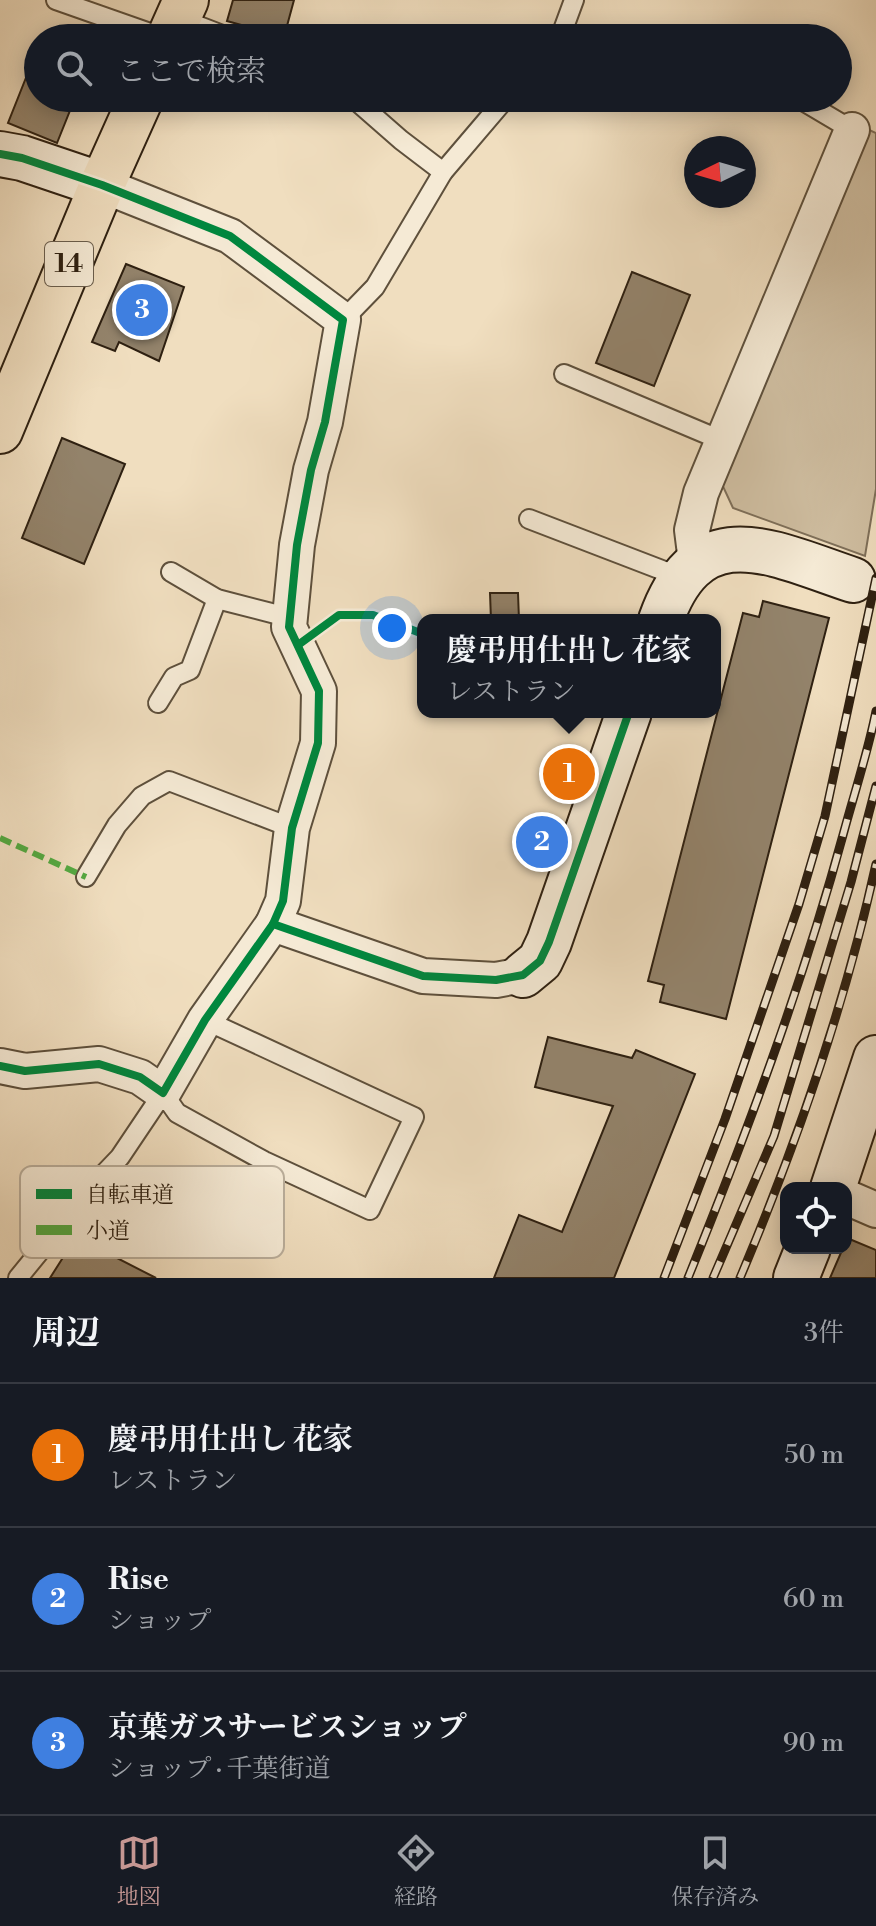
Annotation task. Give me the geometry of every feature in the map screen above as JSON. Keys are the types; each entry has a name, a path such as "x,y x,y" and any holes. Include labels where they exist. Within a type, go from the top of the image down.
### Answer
{"highway":[{"name":"14","path":"0,431 135,112"}],"street":[{"path":"664,614 688,570 692,530 701,493 852,130"},
{"path":"0,154 22,158 102,185 230,236 343,320 325,422 311,470 297,545 289,627 319,691 318,743 292,828 283,901 273,924 205,1020 163,1093 140,1077 99,1064 25,1071 0,1066"},
{"path":"688,570 716,551 742,548 780,555 853,580"},
{"path":"273,924 423,976 496,980 523,975 540,961 549,942 623,718"},
{"path":"835,1182 876,1058"},
{"path":"852,1200 876,1210"},
{"path":"796,1278 806,1254"}],"lane":[{"path":"56,0 174,24"},
{"path":"565,24 574,0"},
{"path":"369,112 443,172"},
{"path":"343,320 375,287 443,172 494,112"},
{"path":"822,112 852,130"},
{"path":"564,374 723,441"},
{"path":"529,519 688,570"},
{"path":"171,572 217,599 291,618"},
{"path":"158,703 174,677 190,670 217,599"},
{"path":"86,877 117,825 142,796 169,781 292,828"},
{"path":"205,1020 414,1117 370,1210 284,1170"},
{"path":"111,1166 163,1093 177,1113 275,1166"},
{"path":"18,1278 34,1258"}],"shaded area":[{"path":"867,129 876,133 876,489 865,556 733,508 720,480"}],"building":[{"path":"233,0 294,0 288,24 238,24 227,21"},
{"path":"24,83 24,112 69,112 57,143 8,123"},
{"path":"126,264 184,287 159,361 119,342 115,351 92,342"},
{"path":"632,272 690,295 654,386 596,363"},
{"path":"62,438 125,464 84,564 22,538"},
{"path":"490,593 518,593 519,614 491,614"},
{"path":"763,601 829,618 726,1019 660,1002 664,985 648,981 716,718 721,718 721,698 743,613 759,617"},
{"path":"548,1037 632,1058 636,1050 695,1074 614,1278 494,1278 519,1215 562,1232 613,1106 535,1087"},
{"path":"852,1240 876,1250 876,1278 830,1278 840,1254 852,1254"},
{"path":"63,1258 117,1258 156,1278 50,1278"}],"railway":[{"path":"664,1278 725,1119 799,904 825,816 876,578"},
{"path":"688,1278 791,1003 827,891 876,711"},
{"path":"713,1278 774,1136 851,882 876,786"},
{"path":"740,1278 781,1177 817,1074 850,970 876,864"}],"marked path":[{"path":"0,838 86,877"}],"cycle path":[{"path":"0,154 22,158 102,185 230,236 343,320 325,422 311,470 297,545 289,627 319,691 318,743 292,828 283,901 273,924"},
{"path":"298,645 339,615 373,615 417,632"},
{"path":"0,1066 25,1071 99,1064 140,1077 163,1093 205,1020 273,924 423,976 496,980 523,975 540,961 549,942 627,718"}],"place":[{"name":"京葉ガスサービスショップ","path":"142,310"},
{"name":"慶弔用仕出し 花家","path":"569,774"},
{"name":"Rise","path":"542,842"}]}
